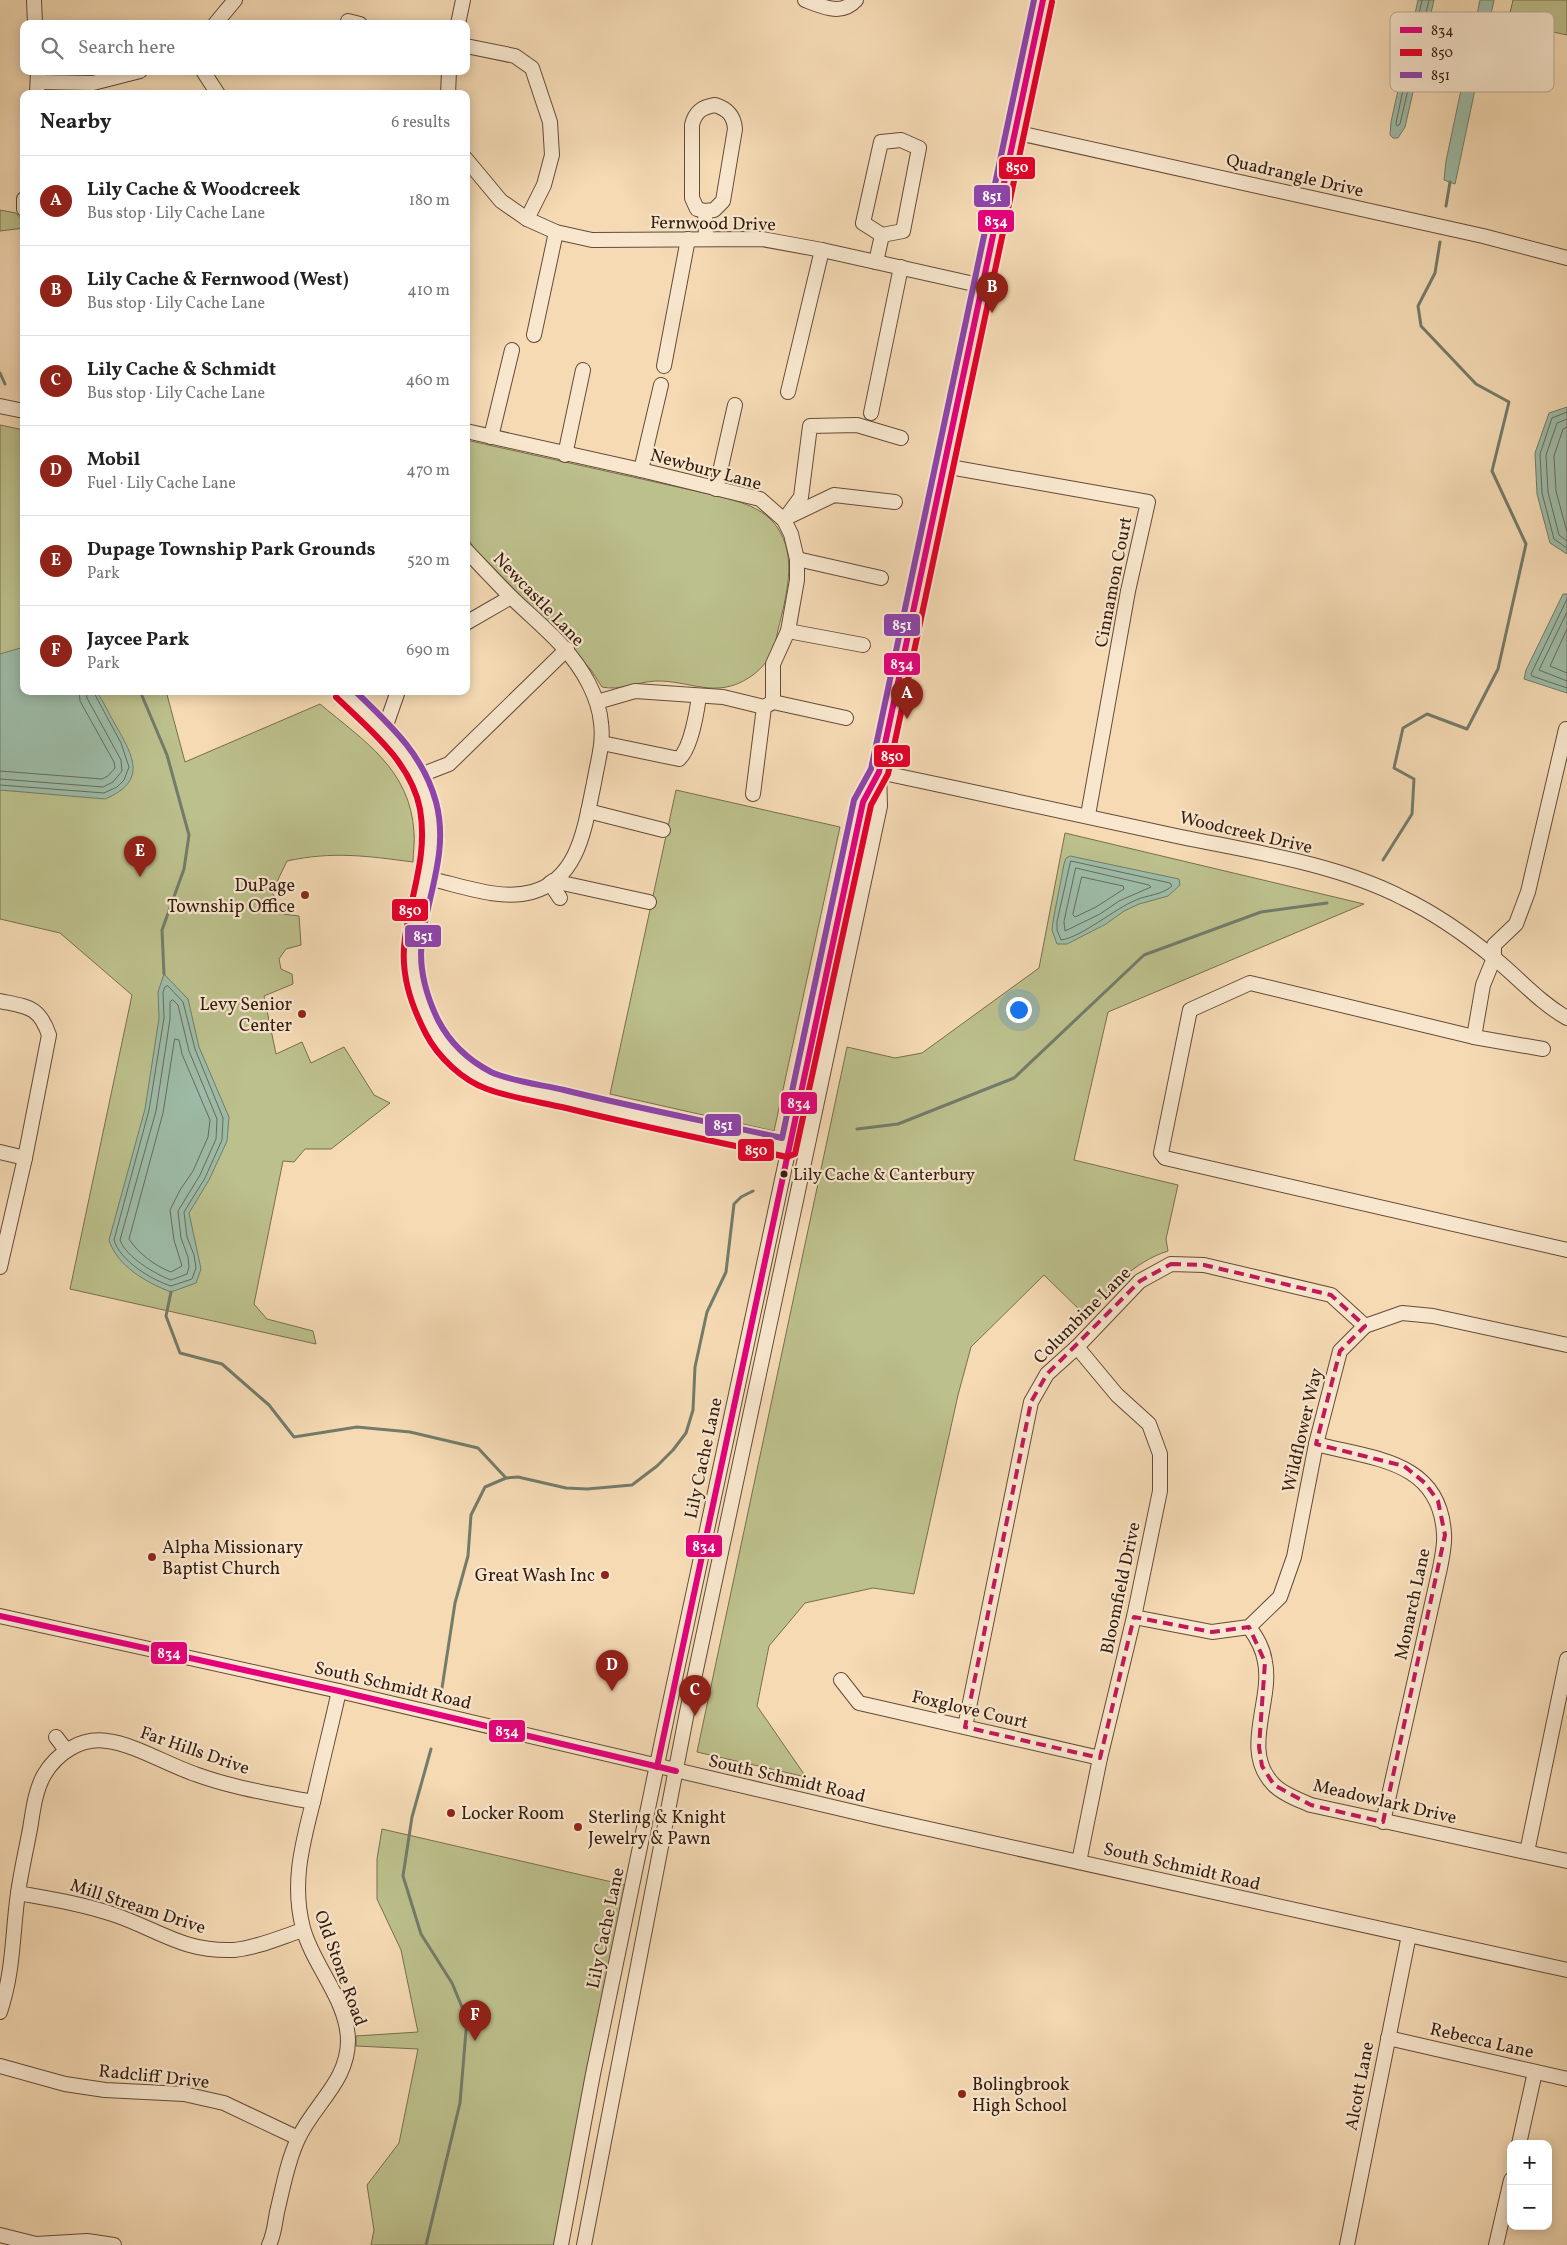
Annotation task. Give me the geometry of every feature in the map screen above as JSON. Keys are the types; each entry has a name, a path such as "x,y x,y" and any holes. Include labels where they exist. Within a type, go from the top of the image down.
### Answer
{"street":[{"path":"34,0 35,20"},
{"path":"218,20 235,0"},
{"path":"459,20 463,0"},
{"path":"805,0 832,10 854,3"},
{"name":"Lily Cache Lane","path":"584,2245 676,1771 880,806 879,772 1042,0"},
{"path":"470,47 515,56 532,68 550,122 552,155 544,184 528,219"},
{"path":"38,82 93,83 124,75"},
{"path":"206,75 215,90"},
{"path":"448,90 449,75"},
{"path":"715,105 730,113 735,129 723,201 714,210 706,211 697,209 692,198 692,125 694,117 699,110 715,105"},
{"name":"Quadrangle Drive","path":"1014,132 1483,236 1567,258"},
{"path":"901,140 919,148 903,231 882,235 863,223 882,142 901,140"},
{"name":"Fernwood Drive","path":"470,168 501,201 528,219 556,232 592,240 762,239 902,267 983,286"},
{"path":"706,211 706,238"},
{"path":"534,335 556,232"},
{"path":"876,262 882,235"},
{"path":"664,366 688,239"},
{"path":"788,392 822,250"},
{"path":"871,413 902,267"},
{"path":"491,437 512,350"},
{"path":"565,455 583,370"},
{"path":"641,470 661,385"},
{"path":"716,488 735,405"},
{"path":"0,406 20,410"},
{"path":"784,520 801,497 810,426 857,425 901,438"},
{"name":"Newbury Lane","path":"470,432 760,499 784,520 791,534 797,559 797,580 788,630 773,664 753,794"},
{"name":"Cinnamon Court","path":"944,466 1148,502 1128,591 1088,815"},
{"path":"784,520 834,495 895,502"},
{"name":"Newcastle Lane","path":"470,554 511,597 567,649 589,683 597,702"},
{"path":"797,559 881,578"},
{"path":"470,621 511,597"},
{"path":"788,630 864,646"},
{"path":"418,776 449,764 567,649"},
{"path":"428,878 500,894 532,892 552,882 567,867 578,849 585,830 602,743 602,724 597,702 636,691 723,697 846,718"},
{"path":"346,695 384,731 402,752 418,776 428,806 432,842 428,878 413,940 414,981 420,1003 440,1042 468,1069 490,1081 597,1107 806,1152"},
{"path":"384,731 397,695"},
{"path":"602,743 679,759 683,756 693,726 699,696"},
{"path":"1474,1037 1483,985 1494,958 1494,945 1516,924 1528,892 1566,729"},
{"name":"Lily Cache Lane","path":"561,2245 593,2074 657,1767 863,802 879,772"},
{"name":"Woodcreek Drive","path":"879,772 1088,815 1313,866 1362,881 1401,897 1440,917 1494,958 1551,1009 1567,1018"},
{"path":"588,811 663,830"},
{"path":"552,882 560,898"},
{"path":"552,882 649,902"},
{"path":"1543,1049 1474,1037 1250,983 1190,1010 1161,1153 1162,1156 1567,1250"},
{"path":"0,1000 29,1007 44,1020 49,1035 25,1158 0,1267"},
{"path":"0,1152 25,1158"},
{"name":"Columbine Lane","path":"965,1727 1031,1402 1047,1374 1077,1348 1140,1281 1171,1264 1204,1265 1331,1294 1365,1326"},
{"name":"Wildflower Way","path":"1249,1627 1280,1598 1294,1557 1316,1444 1340,1351 1365,1326 1402,1313 1433,1316 1567,1345"},
{"name":"Bloomfield Drive","path":"1077,1348 1117,1395 1149,1424 1160,1454 1160,1491 1134,1617 1100,1758 1079,1862"},
{"name":"Monarch Lane","path":"1316,1444 1404,1466 1426,1483 1438,1501 1443,1526 1444,1534 1440,1568 1382,1822"},
{"name":"South Schmidt Road","path":"0,1616 339,1691 657,1767 1567,1970"},
{"path":"1134,1617 1212,1632 1249,1627"},
{"name":"Meadowlark Drive","path":"1249,1627 1259,1640 1266,1662 1266,1684 1258,1724 1259,1747 1262,1766 1274,1785 1294,1798 1311,1805 1567,1861"},
{"path":"1527,1852 1567,1659"},
{"name":"Foxglove Court","path":"841,1680 859,1703 1100,1758"},
{"name":"Old Stone Road","path":"269,2245 290,2158 298,2138 337,2082 343,2068 348,2039 340,2007 303,1930 297,1899 302,1843 339,1691"},
{"path":"0,2012 10,1979 18,1893 37,1795 43,1776 52,1762 66,1750 56,1737"},
{"name":"Far Hills Drive","path":"66,1750 80,1743 92,1741 114,1742 189,1772 221,1782 313,1802"},
{"name":"Mill Stream Drive","path":"18,1893 95,1908 117,1915 187,1946 210,1949 235,1950 251,1947 303,1930"},
{"name":"Alcott Lane","path":"1346,2245 1408,1935"},
{"name":"Rebecca Lane","path":"1388,2038 1567,2079"},
{"name":"Radcliff Drive","path":"0,2066 64,2084 105,2090 184,2094 224,2103 298,2138"},
{"path":"1520,2140 1535,2072"},
{"path":"1496,2245 1510,2185"},
{"path":"0,2235 36,2244 87,2241 114,2245"}],"highlighted area":[{"path":"1171,1264 1204,1265 1331,1295 1365,1326 1340,1351 1316,1444 1404,1466 1425,1483 1438,1501 1445,1535 1383,1822 1311,1805 1274,1785 1262,1766 1259,1747 1265,1662 1249,1627 1212,1632 1134,1617 1100,1758 965,1727 1031,1402 1047,1374 1140,1281"}],"green space":[{"path":"1513,0 1567,0 1567,35 1554,32 1554,12 1510,12"},
{"path":"0,210 16,213 20,218 20,228 0,231"},
{"path":"0,425 20,429 20,695 167,695 185,762 320,704 382,758 404,791 411,810 414,836 413,862 365,856 335,855 287,861 272,892 283,914 299,916 301,945 286,949 279,959 281,969 292,974 293,984 264,996 276,1054 302,1042 311,1063 344,1047 374,1095 390,1103 331,1149 305,1149 294,1162 283,1161 254,1304 267,1319 313,1331 316,1344 70,1289 132,995 60,933 0,919"},
{"path":"470,441 718,496 751,506 771,520 783,539 789,564 787,591 774,646 769,658 759,670 738,684 714,688 668,681 655,681 609,688 602,687 591,670 566,642 473,547 470,541"},
{"path":"676,790 840,827 774,1131 610,1094"},
{"path":"1065,833 1364,904 1108,1012 1074,1160 1178,1185 1166,1239 1168,1251 1133,1269 1084,1314 1044,1275 971,1347 958,1395 914,1594 873,1588 805,1603 769,1646 757,1706 806,1777 697,1752 847,1047 895,1058 922,1053 1039,968"},
{"path":"382,1829 625,1885 554,2245 371,2245 374,2230 367,2185 399,2143 418,2049 356,2046 356,2036 418,2032 401,1950 377,1899 377,1859"}],"water":[{"path":"1418,0 1434,0 1431,12 1415,12"},
{"path":"1480,0 1494,0 1491,12 1477,12"},
{"path":"1398,92 1413,92 1405,127 1398,138 1393,138 1390,135"},
{"path":"1461,92 1474,92 1455,184 1444,180 1446,161"},
{"path":"1567,407 1567,554 1550,543 1537,494 1535,453 1549,413"},
{"path":"1563,594 1567,594 1567,693 1524,679 1526,670"},
{"path":"20,648 20,695 99,695 128,748 133,767 132,776 119,792 105,799 0,790 0,654"},
{"path":"1070,856 1179,879 1180,885 1168,896 1139,904 1067,944 1057,944 1052,930 1053,921 1064,864 1066,858"},
{"path":"164,974 188,999 199,1047 229,1117 227,1141 209,1180 189,1213 201,1269 196,1283 171,1292 152,1284 126,1266 113,1249 109,1240 145,1109 159,1018 158,992"}],"waterway":[{"path":"1446,206 1450,182"},
{"path":"1383,860 1412,814 1414,779 1394,768 1403,728 1427,714 1467,729 1498,669 1526,544 1492,471 1509,402 1476,384 1421,326 1418,306 1435,273 1440,242"},
{"path":"0,373 5,384"},
{"path":"142,695 167,755 189,835 184,869 162,930 164,974"},
{"path":"857,1129 898,1124 1014,1078 1144,955 1261,912 1327,903"},
{"path":"442,1688 455,1603 468,1556 471,1515 485,1487 506,1478 518,1477 566,1488 587,1489 632,1485 657,1466 686,1433 693,1410 695,1367 707,1312 726,1272 734,1204 741,1197 753,1191"},
{"path":"171,1292 166,1316 180,1353 222,1364 269,1405 294,1437 357,1427 410,1432 478,1448 506,1478"},
{"path":"426,2245 460,2103 467,2019 452,1983 421,1934 403,1876 412,1817 431,1749"}],"transit line":[{"name":"851","path":"359,695 404,741 423,769 436,802 440,837 439,855 422,940 421,961 424,982 434,1011 448,1036 460,1050 491,1072 507,1078 782,1138 854,800 871,769 1034,0"},
{"name":"834","path":"657,1767 863,802 879,772 1043,0"},
{"name":"850","path":"336,697 387,747 408,776 415,792 420,809 422,843 418,874 405,938 405,975 415,1011 426,1034 437,1051 452,1067 478,1085 506,1095 787,1157 795,1154 871,805 888,774 1052,2"},
{"name":"834","path":"0,1616 339,1691 676,1771"}],"place":[{"name":"Lily Cache & Fernwood (West)","path":"992,313"},
{"name":"Lily Cache & Woodcreek","path":"907,719"},
{"name":"Dupage Township Park Grounds","path":"140,877"},
{"name":"DuPage Township Office","path":"305,895"},
{"name":"Levy Senior Center","path":"302,1014"},
{"name":"Lily Cache & Canterbury","path":"784,1174"},
{"name":"Alpha Missionary Baptist Church","path":"152,1557"},
{"name":"Great Wash Inc","path":"605,1575"},
{"name":"Mobil","path":"612,1691"},
{"name":"Lily Cache & Schmidt","path":"695,1716"},
{"name":"Locker Room","path":"451,1813"},
{"name":"Sterling & Knight Jewelry & Pawn","path":"578,1827"},
{"name":"Jaycee Park","path":"475,2041"},
{"name":"Bolingbrook High School","path":"962,2094"}]}
